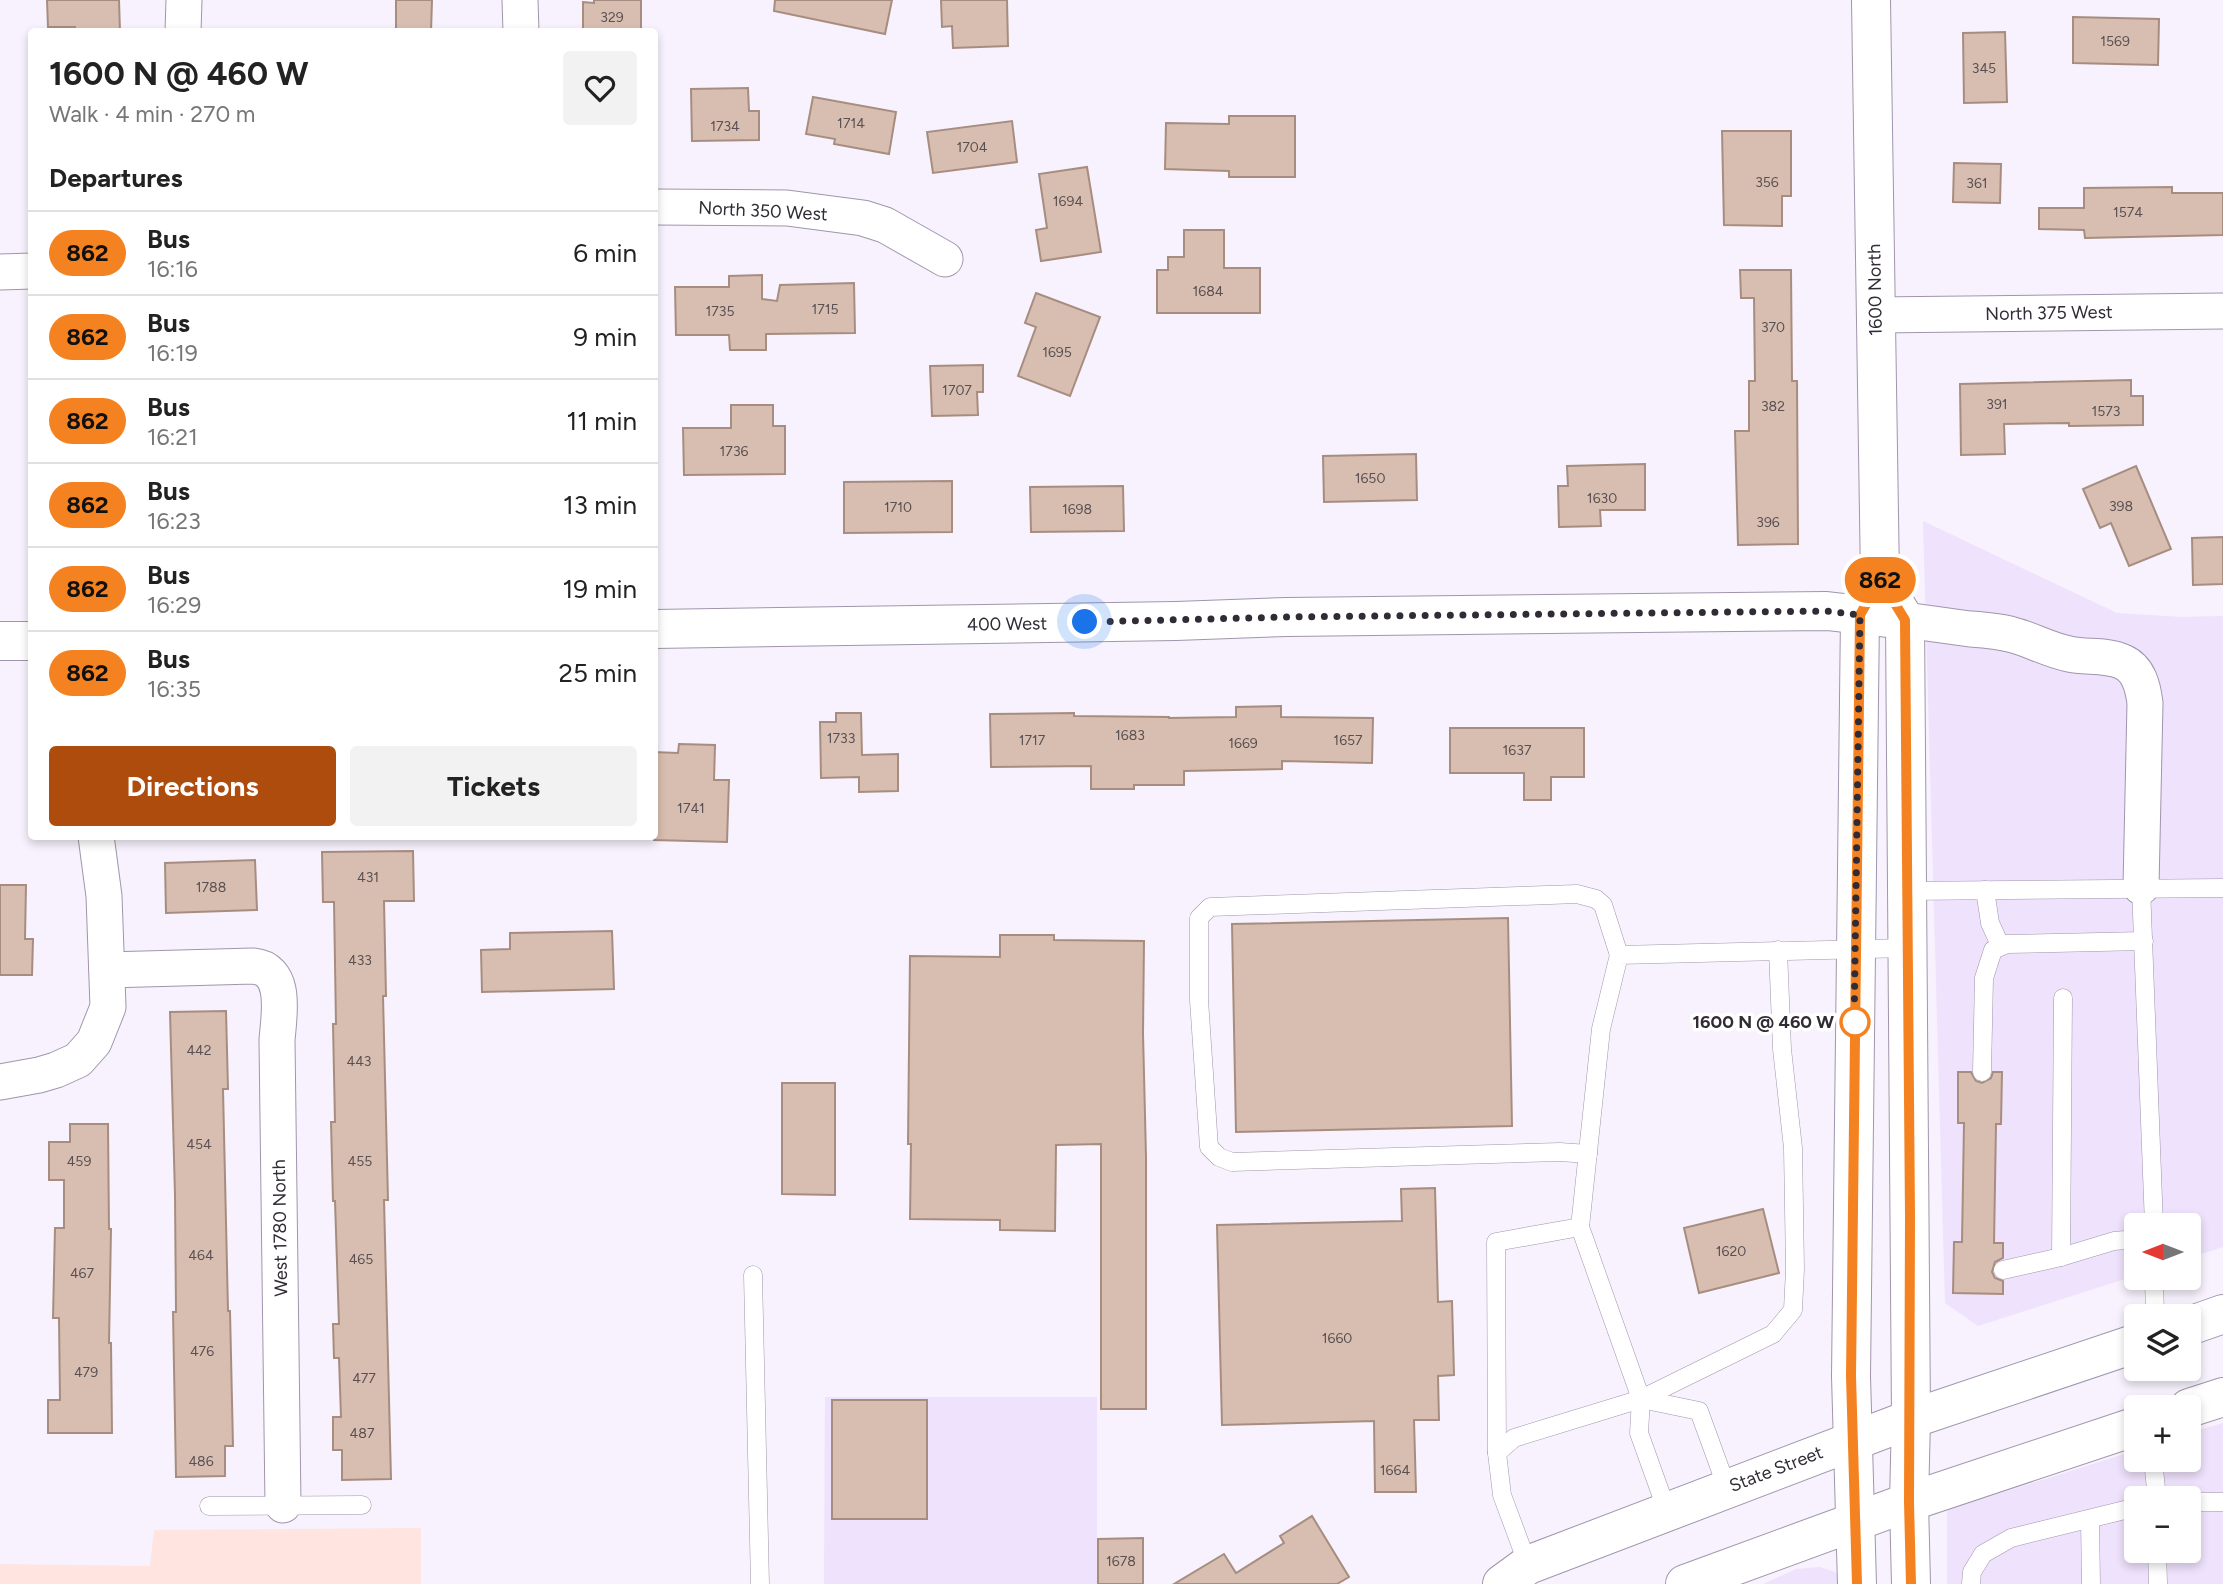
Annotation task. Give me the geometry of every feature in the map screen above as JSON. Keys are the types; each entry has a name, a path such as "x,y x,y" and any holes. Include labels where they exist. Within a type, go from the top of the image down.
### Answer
{"main road":[{"name":"1600 North","path":"1871,0 1880,579"},
{"path":"1857,1584 1851,1376 1860,615 1880,579 1905,620 1911,1584"},
{"name":"400 West","path":"658,629 1287,617 1827,611 1905,620"},
{"path":"0,641 28,641"},
{"path":"2201,1322 2223,1314"},
{"name":"State Street","path":"1515,1574 1667,1511 1910,1419 2124,1347"},
{"path":"2201,1404 2223,1397"},
{"path":"1685,1584 1909,1502 2124,1430"}],"street":[{"path":"183,28 184,0"},
{"path":"520,0 521,28"},
{"name":"North 350 West","path":"658,207 787,208 863,218 885,225 945,259"},
{"path":"0,272 28,271"},
{"name":"North 375 West","path":"1875,316 2223,311"},
{"path":"1905,620 2010,634 2051,650 2113,659 2132,668 2143,689 2145,703 2141,887"},
{"path":"0,1082 39,1075 78,1060 94,1042 108,1007 104,896 97,840"},
{"name":"West 1780 North","path":"107,970 253,966 268,970 276,981 280,996 277,1040 283,1505"}],"lane":[{"path":"2141,887 2154,1213"},
{"path":"1907,891 2223,888"},
{"path":"1985,890 1990,923 2000,945"},
{"path":"1588,1154 1560,1152 1232,1162 1219,1157 1209,1147 1199,1000 1199,918 1210,907 1577,894 1596,899 1603,905 1619,955 1601,1029 1588,1154 1580,1227 1641,1399 1639,1433 1667,1511"},
{"path":"1982,1072 1984,978 1993,950 2000,945 2015,943 2144,941"},
{"path":"1619,955 1907,948"},
{"path":"1497,1453 1514,1438 1641,1399 1773,1334 1793,1310 1793,1148 1783,1049 1778,950"},
{"path":"2061,1257 2063,998"},
{"path":"1515,1574 1497,1453 1496,1242 1580,1227"},
{"path":"2003,1270 2124,1240"},
{"path":"753,1275 760,1584"},
{"path":"1641,1399 1699,1411 1727,1488"},
{"path":"2201,1502 2223,1502"},
{"path":"209,1506 362,1505"},
{"path":"1971,1584 1972,1572 1983,1554 2011,1538 2124,1511"},
{"path":"2090,1520 2091,1584"},
{"path":"2157,1563 2158,1584"}],"shaded area":[{"path":"1923,521 2117,613 2181,617 2223,616 2223,1247 2202,1254 2202,1213 2124,1213 2124,1279 1978,1326 1945,1303"},
{"path":"825,1397 1097,1397 1097,1584 824,1584"},
{"path":"2223,1423 2223,1584 1947,1584 1947,1510 2124,1454 2124,1472 2201,1472 2201,1429"},
{"path":"421,1528 421,1584 0,1584 0,1564 150,1566 154,1530"},
{"path":"1820,1567 1838,1573 1846,1584 1763,1584 1796,1569"}],"building":[{"path":"47,0 119,0 120,28 48,27"},
{"path":"396,0 432,0 431,28 396,28"},
{"path":"594,0 641,0 641,28 583,28 583,2 594,3"},
{"path":"775,0 892,0 885,34 774,11"},
{"path":"941,0 1007,0 1008,46 953,48 952,26 942,27"},
{"path":"2073,17 2159,19 2158,65 2073,63"},
{"path":"2005,32 2007,102 1964,103 1963,33"},
{"path":"748,88 749,111 759,111 759,140 692,141 691,89"},
{"path":"813,97 896,112 889,154 834,144 835,139 806,134"},
{"path":"1229,116 1295,116 1295,177 1229,177 1229,171 1165,169 1166,123 1229,124"},
{"path":"1012,121 1017,162 933,173 927,132"},
{"path":"1722,131 1791,131 1791,196 1782,196 1782,226 1724,225"},
{"path":"1954,163 2001,164 2000,203 1953,202"},
{"path":"1087,167 1101,252 1041,261 1036,230 1047,228 1039,174"},
{"path":"2172,187 2172,193 2223,193 2223,235 2085,238 2084,230 2039,229 2039,208 2084,208 2084,188"},
{"path":"1184,230 1224,230 1224,268 1260,268 1260,313 1157,313 1157,270 1168,270 1168,257 1184,257"},
{"path":"1740,270 1791,270 1792,381 1797,381 1798,544 1738,545 1735,431 1749,431 1749,381 1755,381 1754,298 1741,298"},
{"path":"762,275 762,299 777,301 780,285 854,283 855,333 766,334 766,350 730,350 729,335 676,335 675,287 729,287 729,276"},
{"path":"1036,293 1100,317 1070,396 1018,376 1036,327 1025,323"},
{"path":"983,365 983,392 977,392 978,415 932,416 930,366"},
{"path":"2131,380 2131,396 2143,396 2143,425 2004,424 2005,454 1961,455 1960,384"},
{"path":"731,405 773,405 773,426 785,426 785,474 684,475 683,428 731,428"},
{"path":"1416,454 1417,500 1324,502 1323,456"},
{"path":"1645,464 1645,510 1600,510 1601,526 1559,527 1558,486 1568,486 1567,466"},
{"path":"2136,466 2171,549 2129,566 2111,523 2100,528 2083,489"},
{"path":"952,481 952,532 844,533 844,482"},
{"path":"1123,486 1124,531 1031,532 1030,487"},
{"path":"2223,537 2223,584 2193,585 2192,538"},
{"path":"1281,706 1281,717 1373,718 1372,763 1282,761 1282,769 1184,771 1184,785 1134,785 1134,789 1091,789 1091,766 991,767 990,714 1236,717 1236,707"},
{"path":"836,713 861,713 862,755 898,754 898,791 859,792 859,777 821,778 820,722 836,722"},
{"path":"1450,728 1584,728 1584,777 1551,777 1551,800 1524,800 1524,773 1450,773"},
{"path":"679,744 715,745 714,780 729,780 727,842 654,840 658,840 658,752 678,753"},
{"path":"413,851 414,901 384,901 386,996 383,996 388,1200 384,1200 391,1479 342,1480 342,1450 333,1450 333,1417 341,1417 339,1358 334,1358 333,1324 339,1324 331,1122 335,1122 334,902 323,902 322,852"},
{"path":"255,860 257,910 166,913 165,863"},
{"path":"0,885 26,885 25,939 33,939 32,975 0,975"},
{"path":"1508,918 1512,1126 1236,1132 1232,924"},
{"path":"612,931 614,989 482,992 481,950 510,949 510,933"},
{"path":"1000,935 1054,935 1054,940 1144,941 1146,1409 1101,1409 1101,1144 1056,1145 1055,1231 1000,1230 1000,1220 910,1219 910,956 1000,957"},
{"path":"226,1011 228,1089 223,1089 233,1446 225,1446 225,1476 176,1477 173,1312 176,1312 175,1195 170,1012"},
{"path":"1958,1072 1971,1072 1976,1081 1982,1083 1991,1078 1993,1072 2002,1072 2001,1124 1996,1124 1994,1243 2003,1243 2003,1258 1995,1262 1992,1272 1995,1278 2003,1281 2003,1294 1953,1293 1954,1242 1962,1242 1964,1123 1958,1123"},
{"path":"782,1083 835,1083 835,1195 782,1194"},
{"path":"70,1124 108,1124 112,1433 48,1433 48,1400 60,1400 59,1318 53,1318 55,1228 64,1228 64,1180 49,1180 49,1142 70,1142"},
{"path":"1435,1188 1438,1302 1452,1301 1454,1375 1438,1376 1439,1420 1414,1420 1416,1492 1375,1492 1374,1421 1222,1425 1217,1225 1402,1221 1401,1189"},
{"path":"1763,1209 1779,1273 1699,1293 1684,1228"},
{"path":"832,1400 927,1400 927,1519 832,1519"},
{"path":"1312,1516 1349,1577 1337,1584 1174,1584 1224,1554 1236,1573 1284,1543 1280,1536"},
{"path":"1143,1538 1143,1584 1098,1584 1098,1539"}],"bus line":[{"name":"862","path":"1857,1584 1851,1376 1860,615 1880,579 1905,620 1911,1584"}],"place":[{"name":"1600 N @ 460 W","path":"1855,1022"}],"route":[{"path":"1085,622 1827,611 1860,615 1854,1028 1855,1022"}]}
